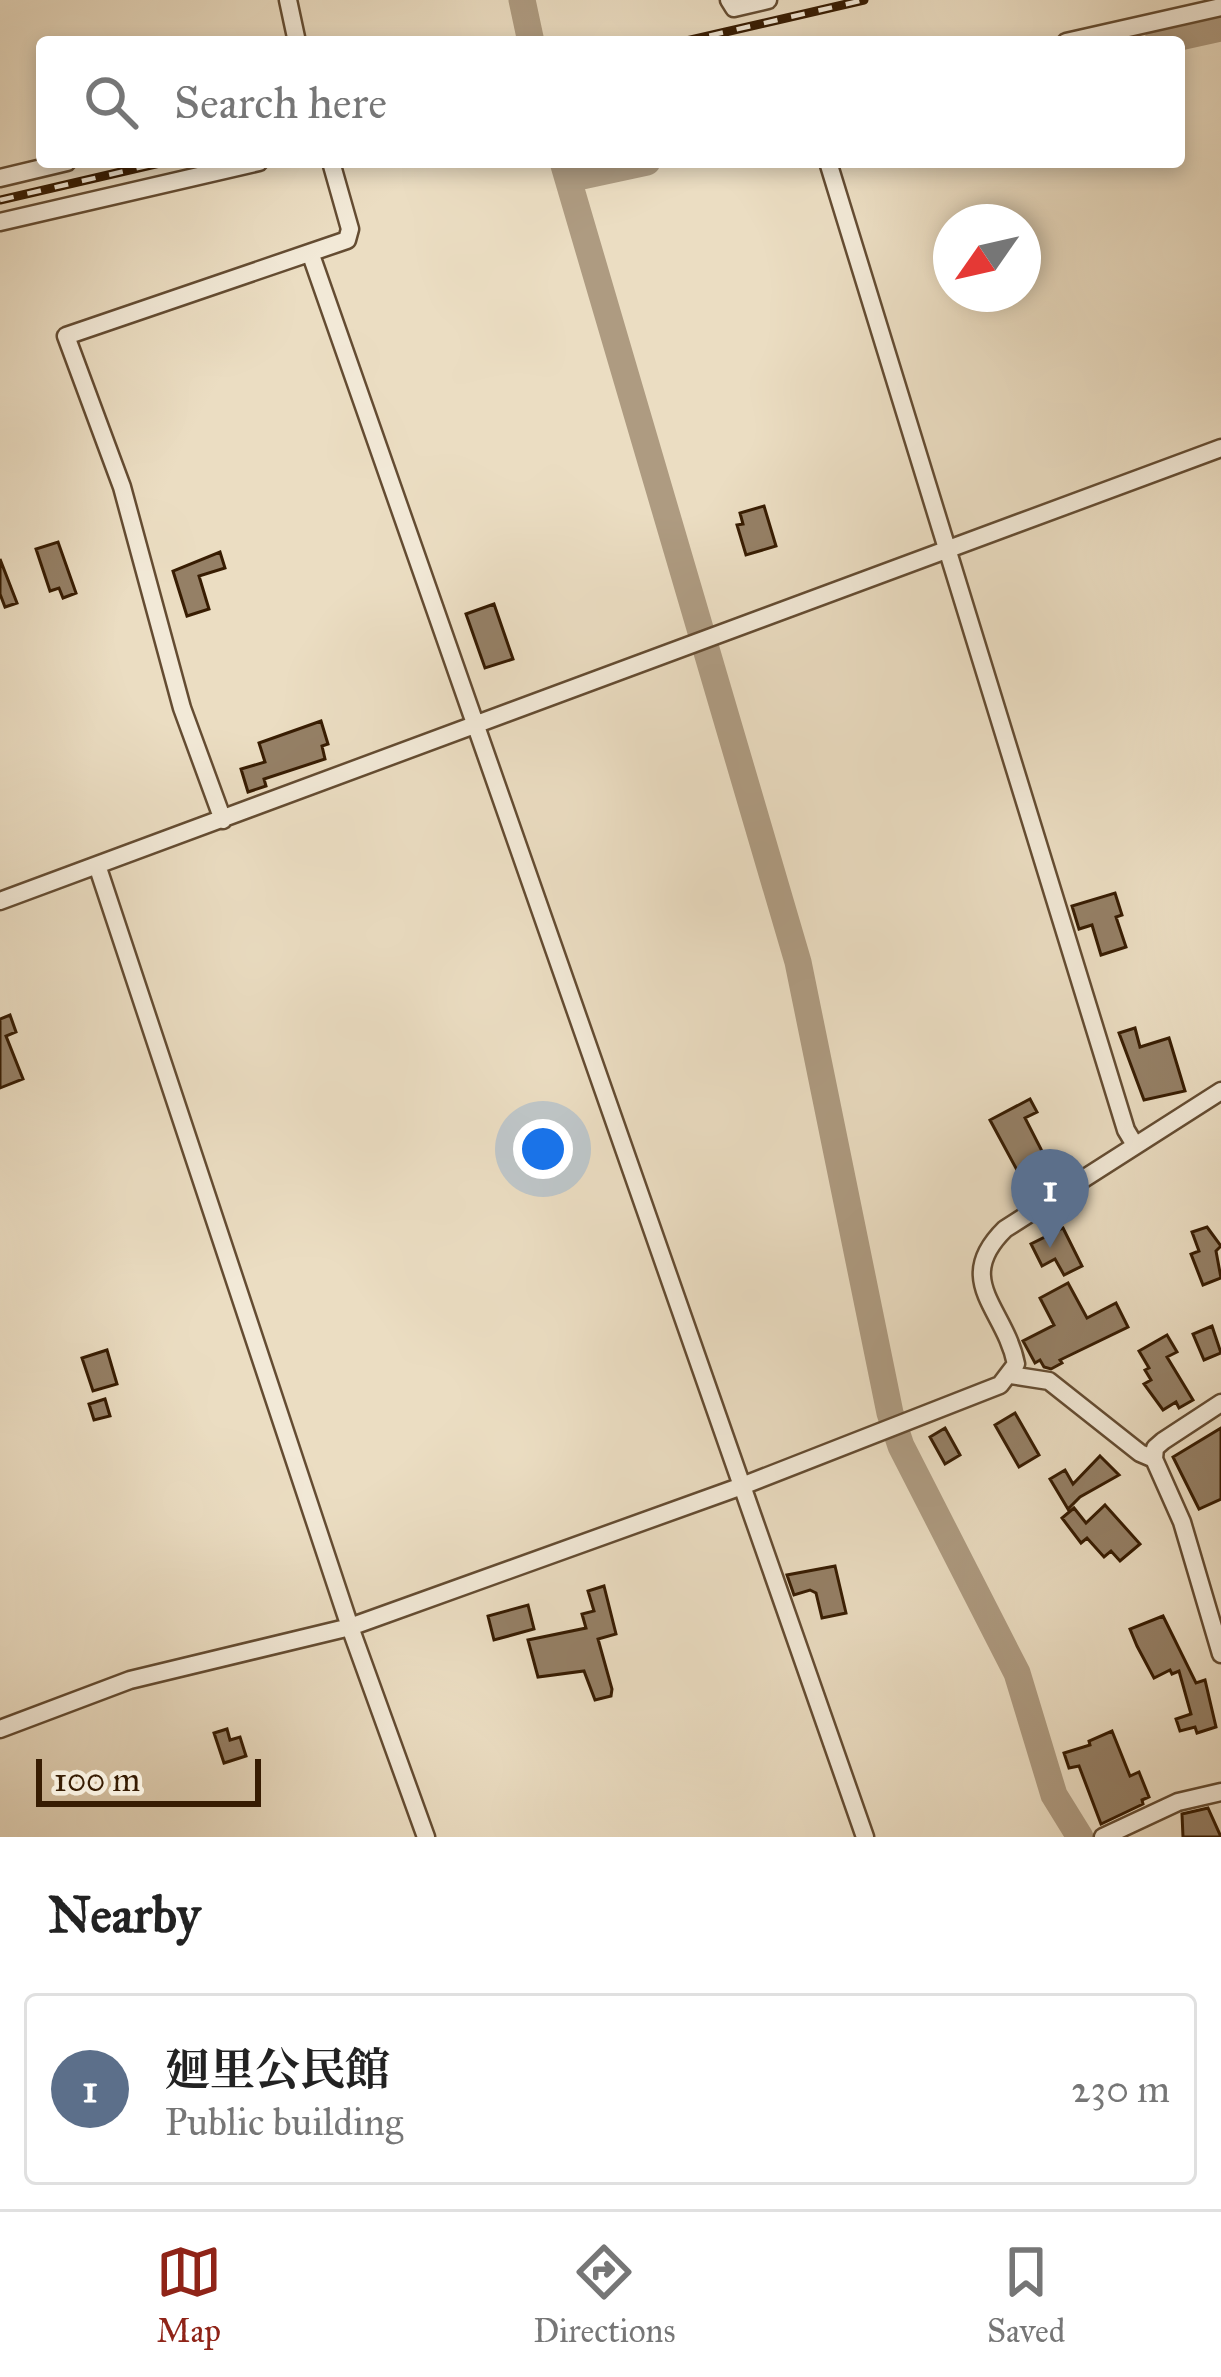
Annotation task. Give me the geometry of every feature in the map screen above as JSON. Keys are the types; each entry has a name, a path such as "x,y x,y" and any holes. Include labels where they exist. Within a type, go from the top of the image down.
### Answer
{"street":[{"path":"288,0 297,36"},
{"path":"729,0 734,8 767,0"},
{"path":"1093,36 1221,7"},
{"path":"0,178 42,168"},
{"path":"0,222 233,168"},
{"path":"223,820 182,708 122,487 66,336 346,240 350,229 333,168"},
{"path":"830,168 1126,1130 1135,1145"},
{"path":"311,254 865,1837"},
{"path":"0,902 1221,448"},
{"path":"97,866 350,1627 426,1837"},
{"path":"0,1729 138,1678 350,1627 742,1486 1000,1385 1016,1364 1012,1346 984,1292 979,1268 986,1247 1005,1229 1221,1090"},
{"path":"1011,1376 1049,1381 1140,1454 1154,1459"},
{"path":"1221,1403 1163,1441 1154,1459 1182,1522 1221,1654"},
{"path":"1103,1837 1178,1802 1221,1792"}],"building":[{"path":"764,506 776,546 746,555 737,525 743,524 740,513"},
{"path":"58,542 76,593 63,598 59,588 50,591 36,549"},
{"path":"220,552 225,568 199,576 209,609 187,616 173,571"},
{"path":"0,559 17,603 5,607 0,594"},
{"path":"494,604 513,659 485,668 466,614"},
{"path":"321,721 328,744 322,746 325,759 264,779 266,786 248,792 241,769 265,762 259,743"},
{"path":"1115,893 1122,915 1116,917 1126,947 1101,955 1092,925 1079,929 1072,906"},
{"path":"10,1015 16,1032 6,1036 23,1079 0,1088 0,1019"},
{"path":"1135,1028 1140,1047 1169,1038 1185,1091 1144,1100 1119,1033"},
{"path":"1030,1099 1037,1112 1025,1118 1047,1161 1017,1170 990,1120"},
{"path":"1207,1227 1221,1246 1216,1251 1221,1278 1203,1285 1191,1254 1199,1251 1192,1232"},
{"path":"1063,1228 1082,1266 1064,1275 1055,1259 1042,1266 1031,1244"},
{"path":"1068,1283 1087,1318 1116,1303 1128,1327 1051,1369 1040,1360 1035,1363 1023,1341 1054,1325 1040,1298"},
{"path":"1212,1326 1221,1353 1204,1360 1193,1334"},
{"path":"1167,1335 1177,1352 1167,1357 1193,1400 1163,1410 1144,1384 1151,1380 1139,1351"},
{"path":"107,1350 117,1384 93,1391 82,1358"},
{"path":"105,1399 110,1416 94,1420 89,1404"},
{"path":"1015,1413 1039,1455 1019,1467 995,1425"},
{"path":"945,1428 960,1455 945,1464 930,1437"},
{"path":"1221,1428 1221,1499 1199,1509 1173,1457"},
{"path":"1100,1456 1119,1475 1068,1509 1050,1479 1065,1470 1073,1484"},
{"path":"1105,1505 1140,1544 1120,1561 1111,1551 1104,1557 1087,1538 1081,1543 1062,1518 1074,1508 1086,1523"},
{"path":"835,1566 846,1613 822,1618 816,1593 794,1595 787,1575"},
{"path":"604,1586 616,1634 598,1639 612,1689 611,1696 595,1700 584,1671 538,1677 528,1640 586,1628 582,1614 594,1611 588,1591"},
{"path":"528,1605 534,1629 494,1640 488,1616"},
{"path":"1163,1616 1196,1683 1205,1680 1216,1727 1197,1733 1195,1727 1180,1731 1176,1719 1191,1714 1179,1671 1154,1678 1137,1646 1130,1629"},
{"path":"227,1729 230,1740 240,1737 246,1756 224,1763 214,1733"},
{"path":"1112,1731 1130,1776 1139,1772 1149,1797 1101,1824 1079,1766 1069,1768 1064,1753"},
{"path":"1208,1808 1221,1837 1183,1837 1182,1814"}],"waterway":[{"path":"522,0 530,36"},
{"path":"1184,36 1221,28"},
{"path":"565,168 798,962 890,1413 901,1446 1017,1673 1054,1795 1080,1837"},
{"path":"568,179 619,168"}],"railway":[{"path":"708,36 864,0"},
{"path":"0,200 138,168"}],"place":[{"name":"廻里公民館","path":"1050,1248"}]}
